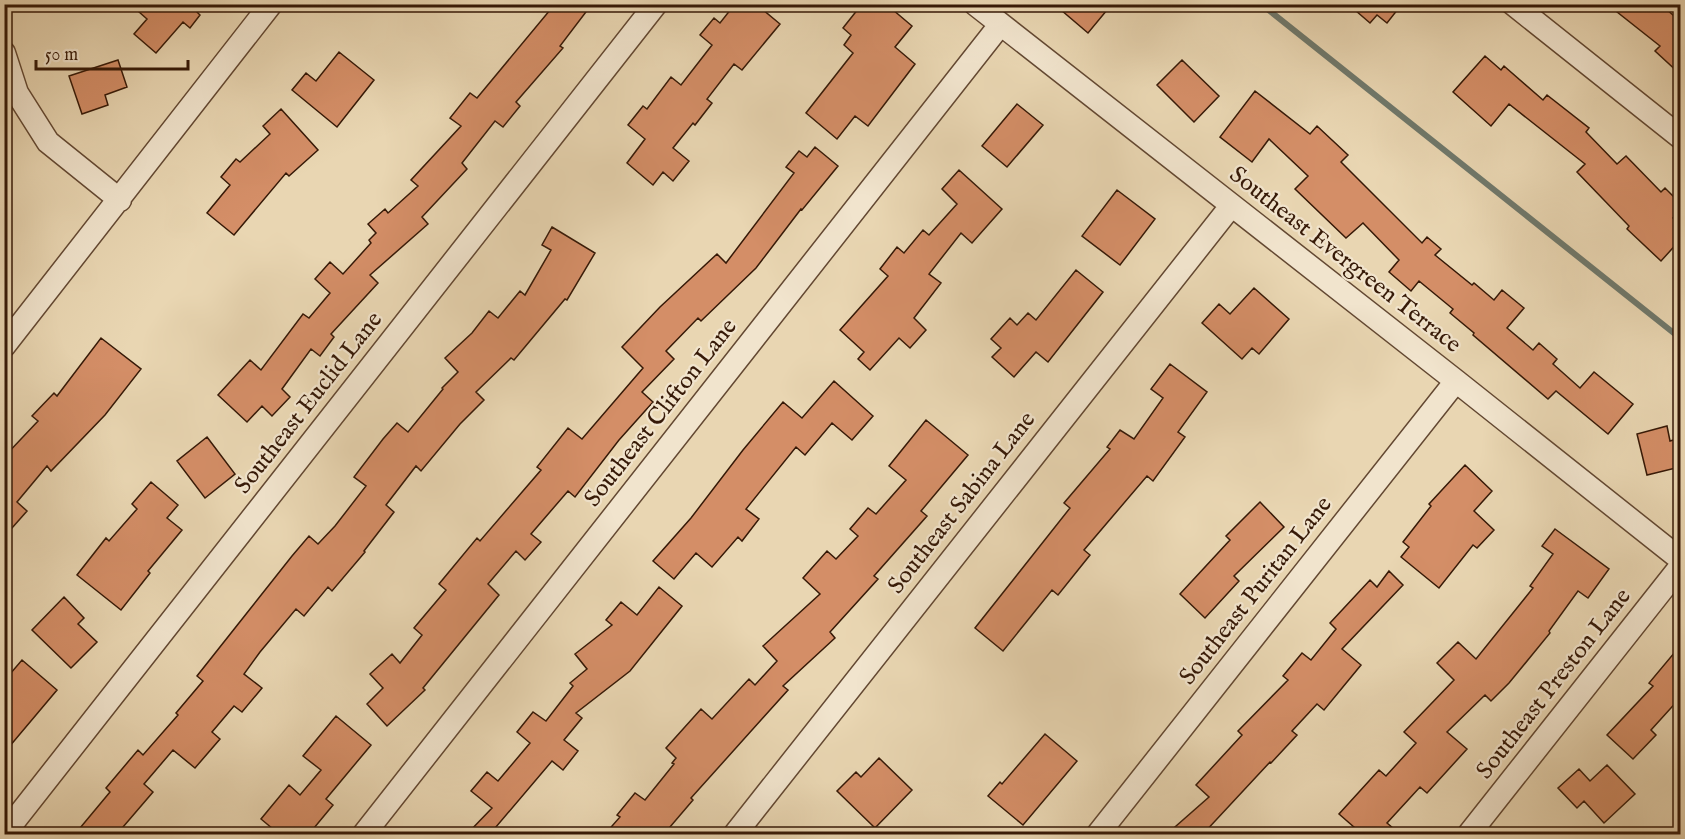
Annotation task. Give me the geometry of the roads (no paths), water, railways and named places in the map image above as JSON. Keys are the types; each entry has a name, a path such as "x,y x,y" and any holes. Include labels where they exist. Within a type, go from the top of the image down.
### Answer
{"street":[{"path":"4,346 271,4"},
{"name":"Southeast Euclid Lane","path":"4,834 656,4"},
{"name":"Southeast Evergreen Terrace","path":"975,4 1680,559"},
{"path":"1513,4 1680,137"},
{"name":"Southeast Clifton Lane","path":"364,834 1000,25"},
{"path":"4,53 17,93 48,142 120,200"},
{"name":"Southeast Sabina Lane","path":"735,834 1231,206"},
{"name":"Southeast Puritan Lane","path":"1098,834 1456,381"},
{"name":"Southeast Preston Lane","path":"1469,834 1680,567"}],"waterway":[{"path":"1261,4 1680,338"}]}
